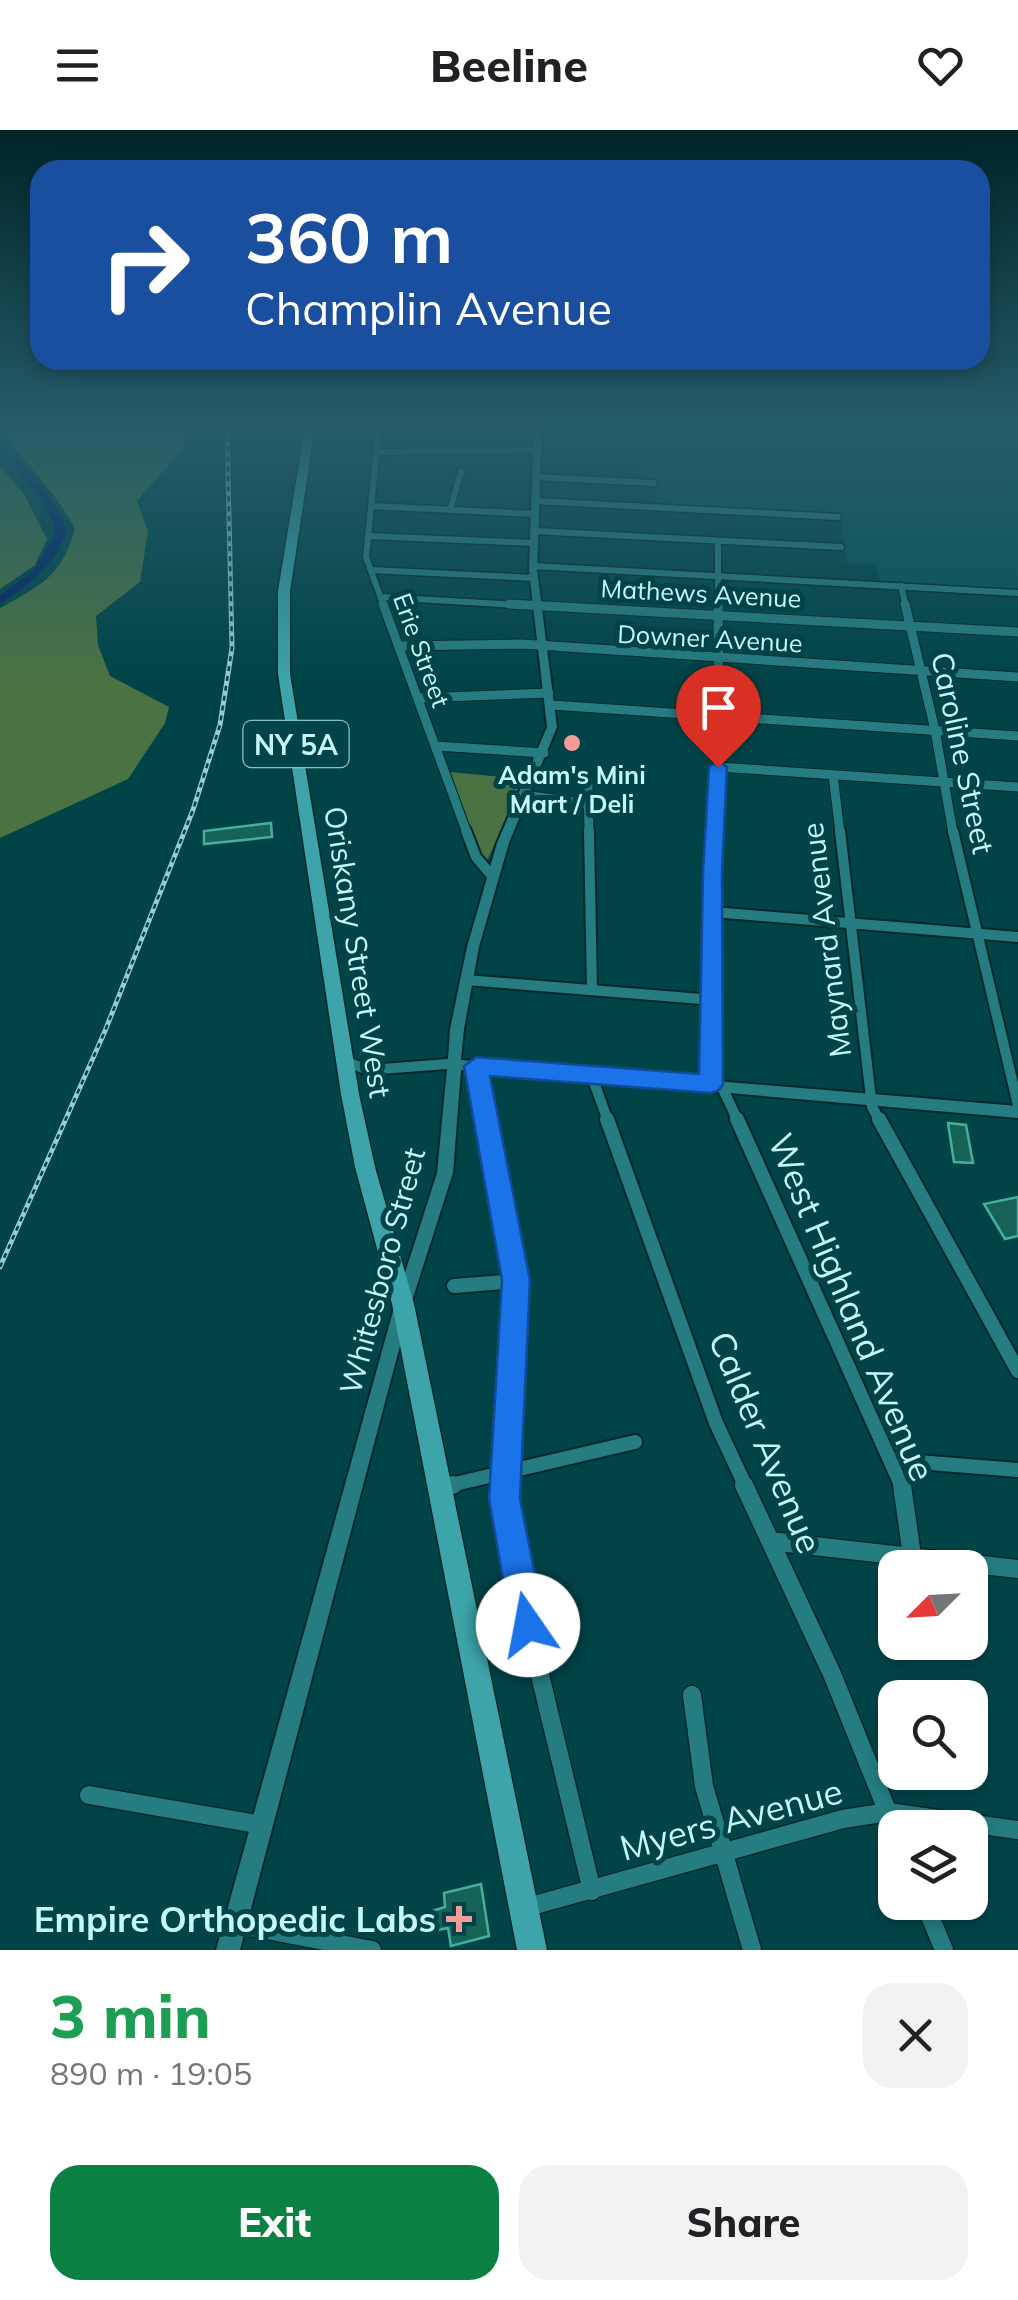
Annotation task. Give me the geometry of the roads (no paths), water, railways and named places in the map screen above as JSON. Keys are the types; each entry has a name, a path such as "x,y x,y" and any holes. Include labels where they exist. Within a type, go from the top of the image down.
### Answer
{"main road":[{"name":"Oriskany Street West","path":"296,512 285,579 284,674 348,1083 365,1167 403,1304"},
{"name":"NY 5A","path":"403,1304 532,1950"}],"street":[{"name":"Erie Street","path":"370,512 366,556 476,857 492,876"},
{"path":"491,512 535,514"},
{"path":"750,512 838,516"},
{"name":"Whitesboro Street","path":"228,1950 403,1304 445,1173 453,1064 466,980 492,876 552,727 536,605 535,514"},
{"path":"534,531 841,547"},
{"path":"368,536 534,544"},
{"path":"716,1084 718,540"},
{"path":"533,566 1018,593"},
{"path":"371,570 534,578"},
{"name":"Caroline Street","path":"901,586 1018,1108"},
{"name":"Mathews Avenue","path":"381,597 1018,632"},
{"name":"Downer Avenue","path":"400,646 541,646 1018,677"},
{"path":"418,698 550,699 720,716 1018,736"},
{"path":"436,746 544,753"},
{"path":"718,767 1018,787"},
{"name":"Maynard Avenue","path":"832,775 870,1099 878,1121 1018,1371"},
{"path":"588,784 592,990"},
{"path":"524,795 589,804"},
{"path":"714,912 1018,937"},
{"path":"466,980 714,1000"},
{"path":"344,1060 367,1070 453,1064 1018,1108"},
{"path":"348,1083 453,1064"},
{"path":"476,1066 516,1280 515,1348 504,1474 520,1588 592,1891"},
{"name":"Calder Avenue","path":"590,1074 716,1422 832,1674 887,1810"},
{"name":"West Highland Avenue","path":"716,1084 894,1460 911,1550"},
{"path":"454,1286 516,1280"},
{"path":"442,1488 635,1442"},
{"path":"894,1460 1018,1470"},
{"path":"770,1541 878,1552"},
{"path":"988,1565 1018,1569"},
{"path":"692,1695 704,1786 752,1950"},
{"path":"89,1794 262,1825"},
{"name":"Myers Avenue","path":"524,1908 843,1819 878,1820"},
{"name":"Myers Avenue","path":"988,1828 1018,1830"},
{"path":"932,1920 944,1950"},
{"path":"235,1924 372,1950"}],"waterway":[{"path":"0,600 37,573 59,535 60,527 52,512"}],"railway":[{"path":"0,1267 105,1031 193,810 220,725 232,648 229,512"}],"place":[{"name":"Adam's Mini Mart / Deli","path":"572,743"},
{"name":"Empire Orthopedic Labs","path":"459,1919"}]}
